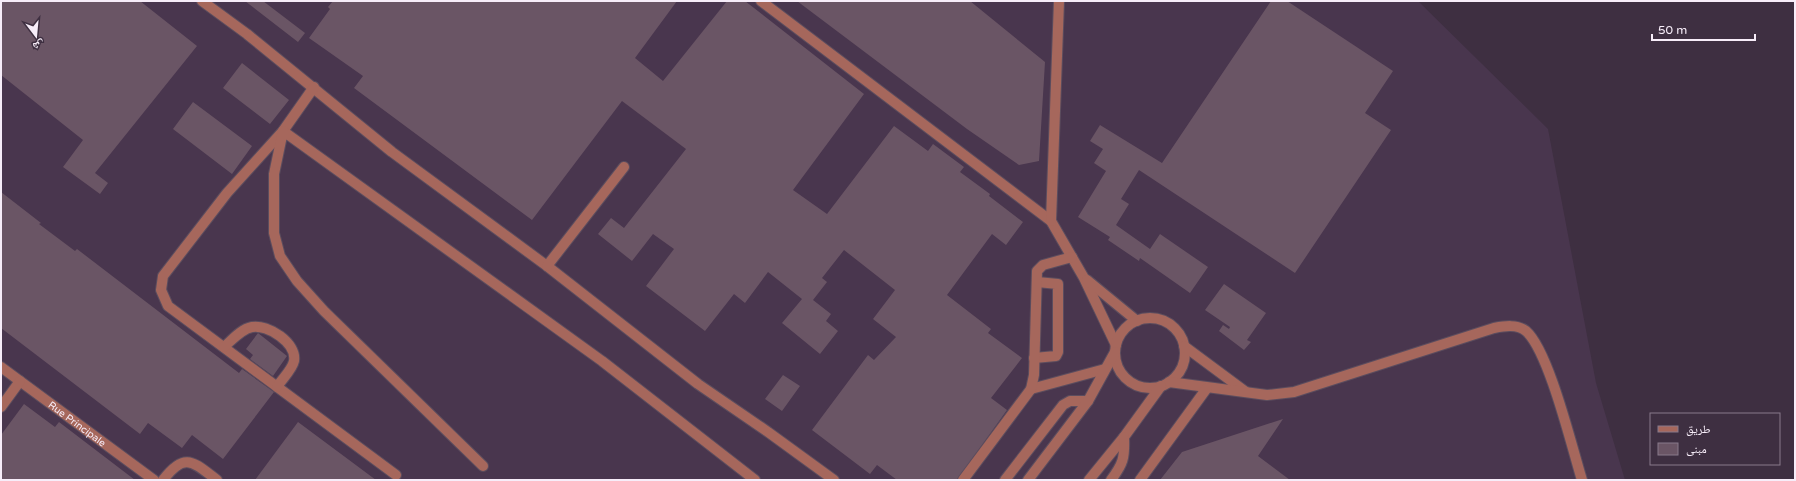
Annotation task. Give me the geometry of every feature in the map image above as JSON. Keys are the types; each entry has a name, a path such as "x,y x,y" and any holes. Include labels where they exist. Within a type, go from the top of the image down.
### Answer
{"street":[{"path":"202,1 247,34 314,87 392,152 547,266 698,384 834,480"},
{"path":"761,1 1051,221 1084,278 1116,348 1118,368 1129,381 1144,387 1165,384 1267,395 1294,392 1494,328 1512,326 1525,330 1534,340 1545,361 1582,480"},
{"path":"1051,221 1059,1"},
{"path":"314,87 283,131 226,193 163,276 160,290 168,306 396,474"},
{"path":"283,131 274,174 274,233 275,244 280,256 297,280 324,311 483,466"},
{"path":"283,131 602,361 754,480"},
{"path":"547,266 624,167"},
{"path":"963,480 1031,389 1034,358 1037,271 1043,265 1072,257"},
{"path":"1084,278 1137,321"},
{"path":"1034,358 1056,356 1058,352 1058,284 1037,282"},
{"path":"1028,480 1088,401 1105,370 1124,329 1137,321 1147,318 1163,321 1177,331 1184,346 1183,362 1175,377 1165,384 1089,480"},
{"path":"224,347 243,331 251,327 264,328 280,337 294,352 294,358 293,364 277,387"},
{"path":"1184,346 1248,393"},
{"name":"Rue Principale","path":"1,367 154,480"},
{"path":"1031,389 1105,370"},
{"path":"1,407 20,381"},
{"path":"1140,480 1207,388"},
{"path":"1005,480 1063,405 1070,401 1088,401"},
{"path":"1110,480 1122,463 1124,454 1124,437"},
{"path":"164,480 175,466 185,462 195,464 217,480"}],"shaded area":[{"path":"1,1 1418,1 1548,129 1596,383 1625,480 1,480"}],"building":[{"path":"1,1 140,1 197,46 95,173 108,183 100,194 63,167 83,140 1,75"},
{"path":"245,1 263,1 305,33 298,42"},
{"path":"333,1 677,1 635,58 663,81 727,1 745,1 864,94 793,190 827,214 894,126 928,151 933,144 964,167 960,172 990,194 989,196 1023,222 1006,245 992,234 947,295 991,329 988,333 1022,358 991,398 1007,410 957,480 897,480 877,465 870,474 812,430 868,355 874,360 896,337 873,319 895,290 844,250 822,278 827,282 813,300 831,314 826,321 838,331 820,354 782,323 802,299 768,272 745,303 734,294 705,331 646,286 674,249 653,234 632,261 598,234 611,218 624,228 686,149 622,101 532,220 354,88 363,76 309,38 330,9 328,7"},
{"path":"797,1 970,1 1045,62 1039,161 1019,165 967,129"},
{"path":"1271,1 1287,1 1393,71 1365,113 1391,130 1295,273 1139,170 1121,199 1129,204 1116,225 1150,249 1160,234 1208,267 1190,293 1140,258 1139,261 1108,240 1110,237 1078,217 1106,171 1094,163 1103,149 1090,141 1100,125 1162,163"},
{"path":"242,63 289,100 270,124 223,88"},
{"path":"193,102 252,146 232,174 173,129"},
{"path":"1,192 41,223 39,224 75,251 77,249 239,373 242,369 274,392 223,459 192,435 182,448 148,423 140,434 1,328"},
{"path":"1224,284 1266,313 1247,340 1251,342 1244,350 1219,331 1223,325 1229,329 1230,327 1205,310"},
{"path":"258,333 287,356 273,376 250,359 253,355 246,349"},
{"path":"783,375 800,386 782,411 765,399"},
{"path":"24,404 55,427 59,422 135,480 1,480 1,435"},
{"path":"1283,419 1258,456 1290,480 1160,480 1182,452"},
{"path":"298,422 376,480 255,480"}]}
